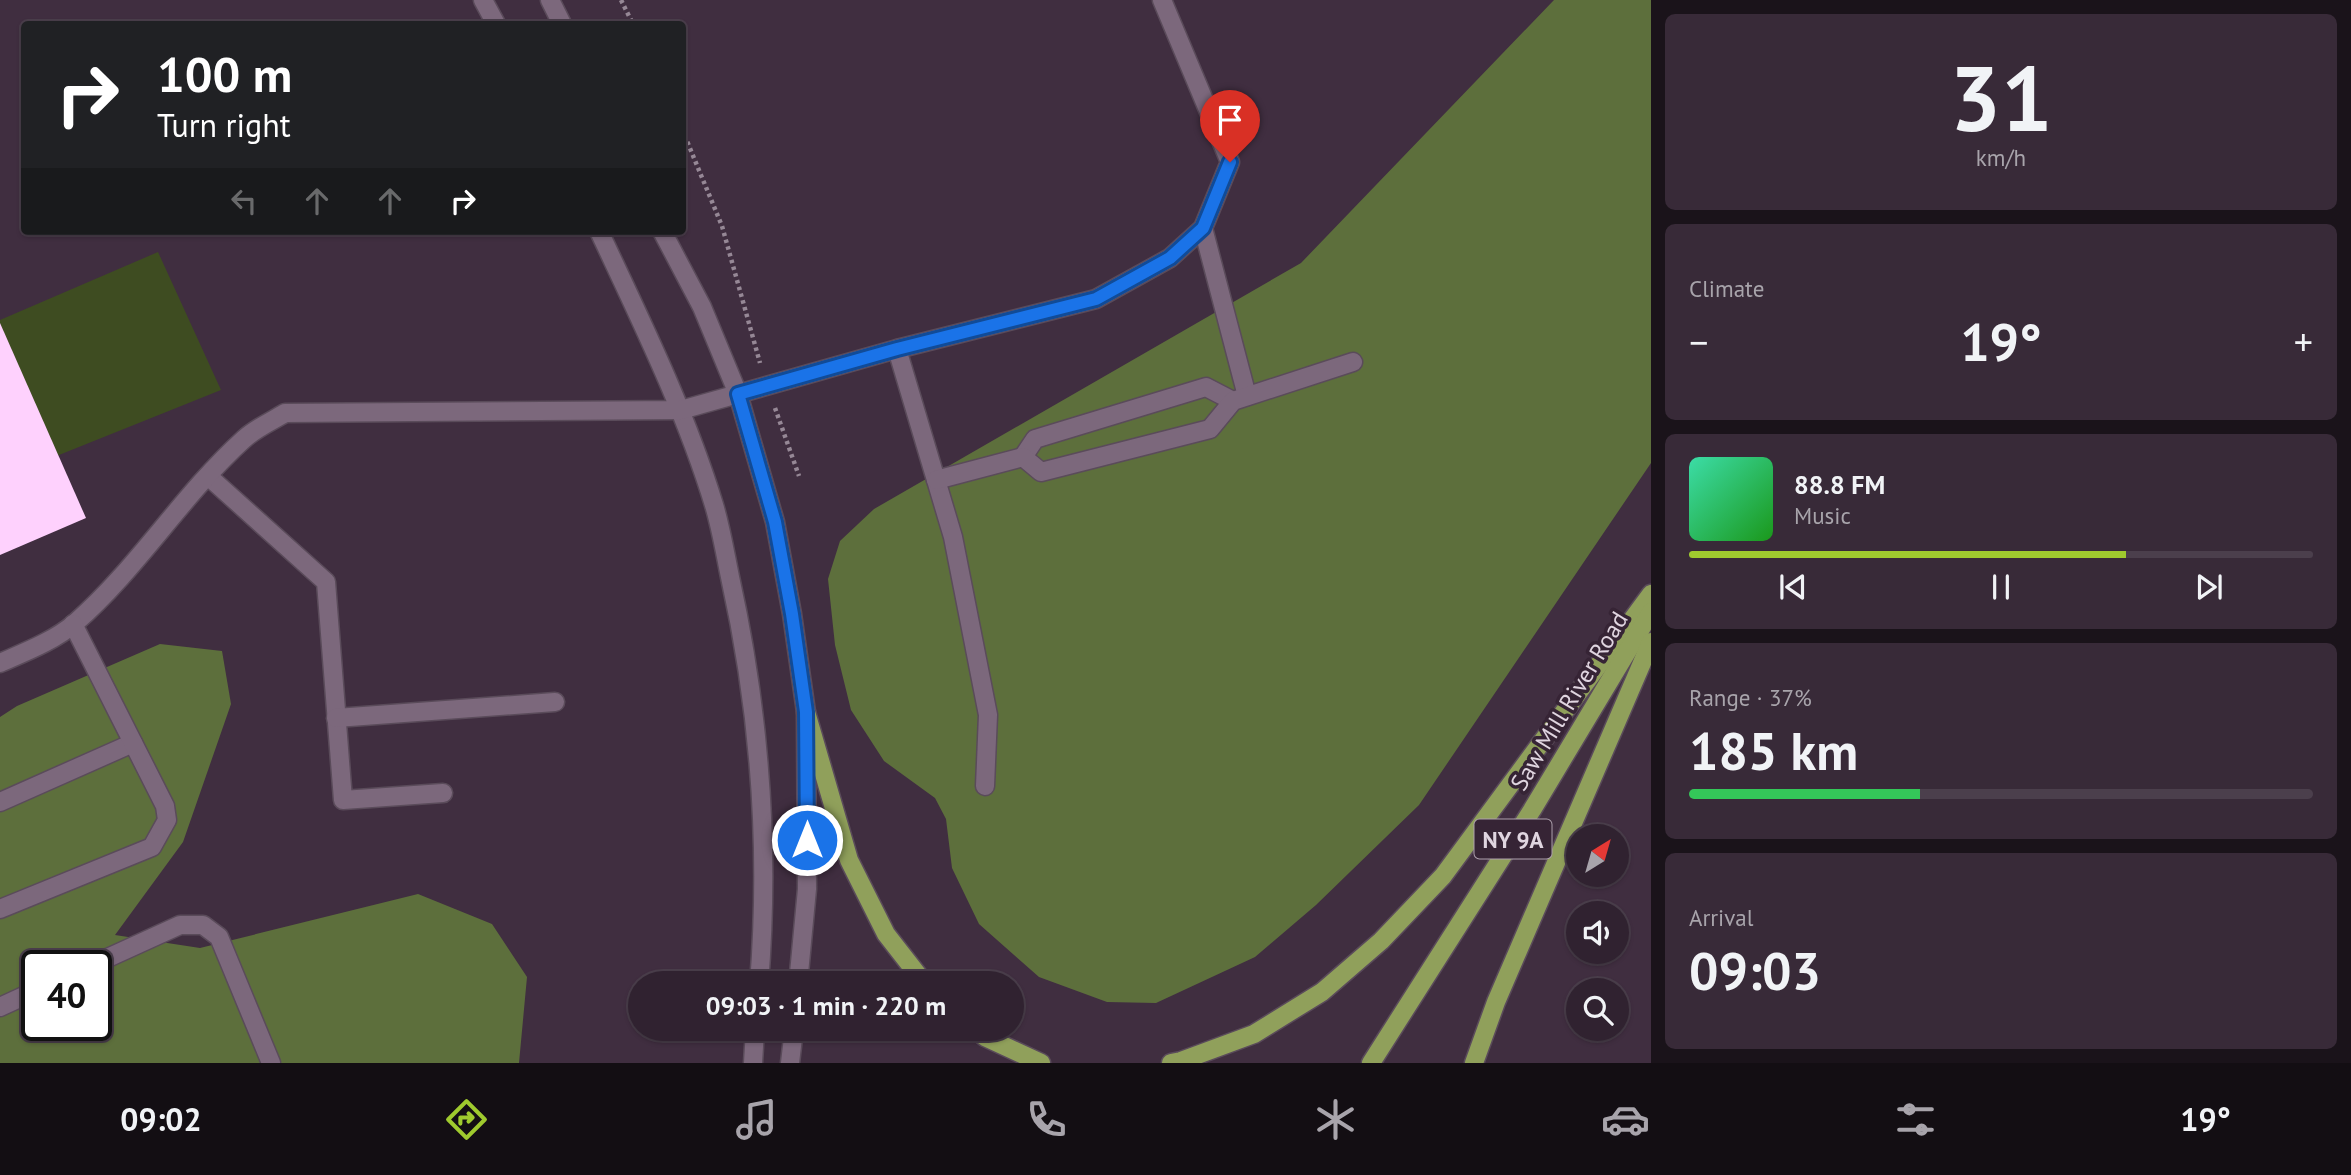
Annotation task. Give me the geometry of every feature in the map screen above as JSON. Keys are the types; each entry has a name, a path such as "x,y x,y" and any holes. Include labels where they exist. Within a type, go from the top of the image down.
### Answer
{"main road":[{"path":"1171,1063 1254,1034 1322,992 1381,941 1443,876 1651,594"},
{"name":"Saw Mill River Road","path":"1371,1063 1524,821 1651,612"},
{"path":"1474,1063 1496,1002 1651,642"},
{"path":"806,712 849,860 886,934 915,971"},
{"path":"994,1041 1041,1063"}],"street":[{"path":"484,0 494,21"},
{"path":"550,0 560,21"},
{"path":"0,663 46,641 73,624 121,578 208,476 246,437 285,413 681,410 766,384 1096,299 1170,258 1203,228 1230,162 1162,0"},
{"path":"1203,228 1240,399"},
{"path":"601,235 681,410 715,507 742,631 756,729 765,845 760,971"},
{"path":"664,235 702,307 738,394 775,522 792,614 806,712 807,889 799,971"},
{"path":"897,349 953,537 988,715 985,786"},
{"path":"1023,457 1041,472 1210,429 1240,399 1353,362"},
{"path":"936,480 1023,457 1035,439 1206,387 1240,399"},
{"path":"208,476 326,582 344,800 443,793"},
{"path":"0,909 152,847 167,820 164,806 73,624"},
{"path":"336,718 555,702"},
{"path":"0,802 133,743"},
{"path":"112,956 180,925 203,925 219,937 271,1063"},
{"path":"0,1007 21,997"},
{"path":"753,1063 754,1041"},
{"path":"790,1063 793,1041"}],"path":[{"path":"621,0 632,21"},
{"path":"686,139 722,226 766,384 799,476"}],"green space":[{"path":"1554,0 1651,0 1651,463 1419,805 1316,905 1255,957 1156,1003 1107,1002 1039,977 979,924 952,868 946,819 935,798 884,761 851,710 835,645 828,579 840,541 874,509 1301,263"},
{"path":"158,252 221,390 54,457 0,339 0,320"},
{"path":"160,644 222,651 231,704 183,842 115,935 200,948 418,894 492,924 527,977 519,1063 0,1063 0,717 17,706"}],"building":[{"path":"0,323 86,518 0,555"}],"route":[{"path":"807,840 806,712 792,614 775,522 738,394 897,349 1096,299 1170,258 1203,228 1230,162"}]}
